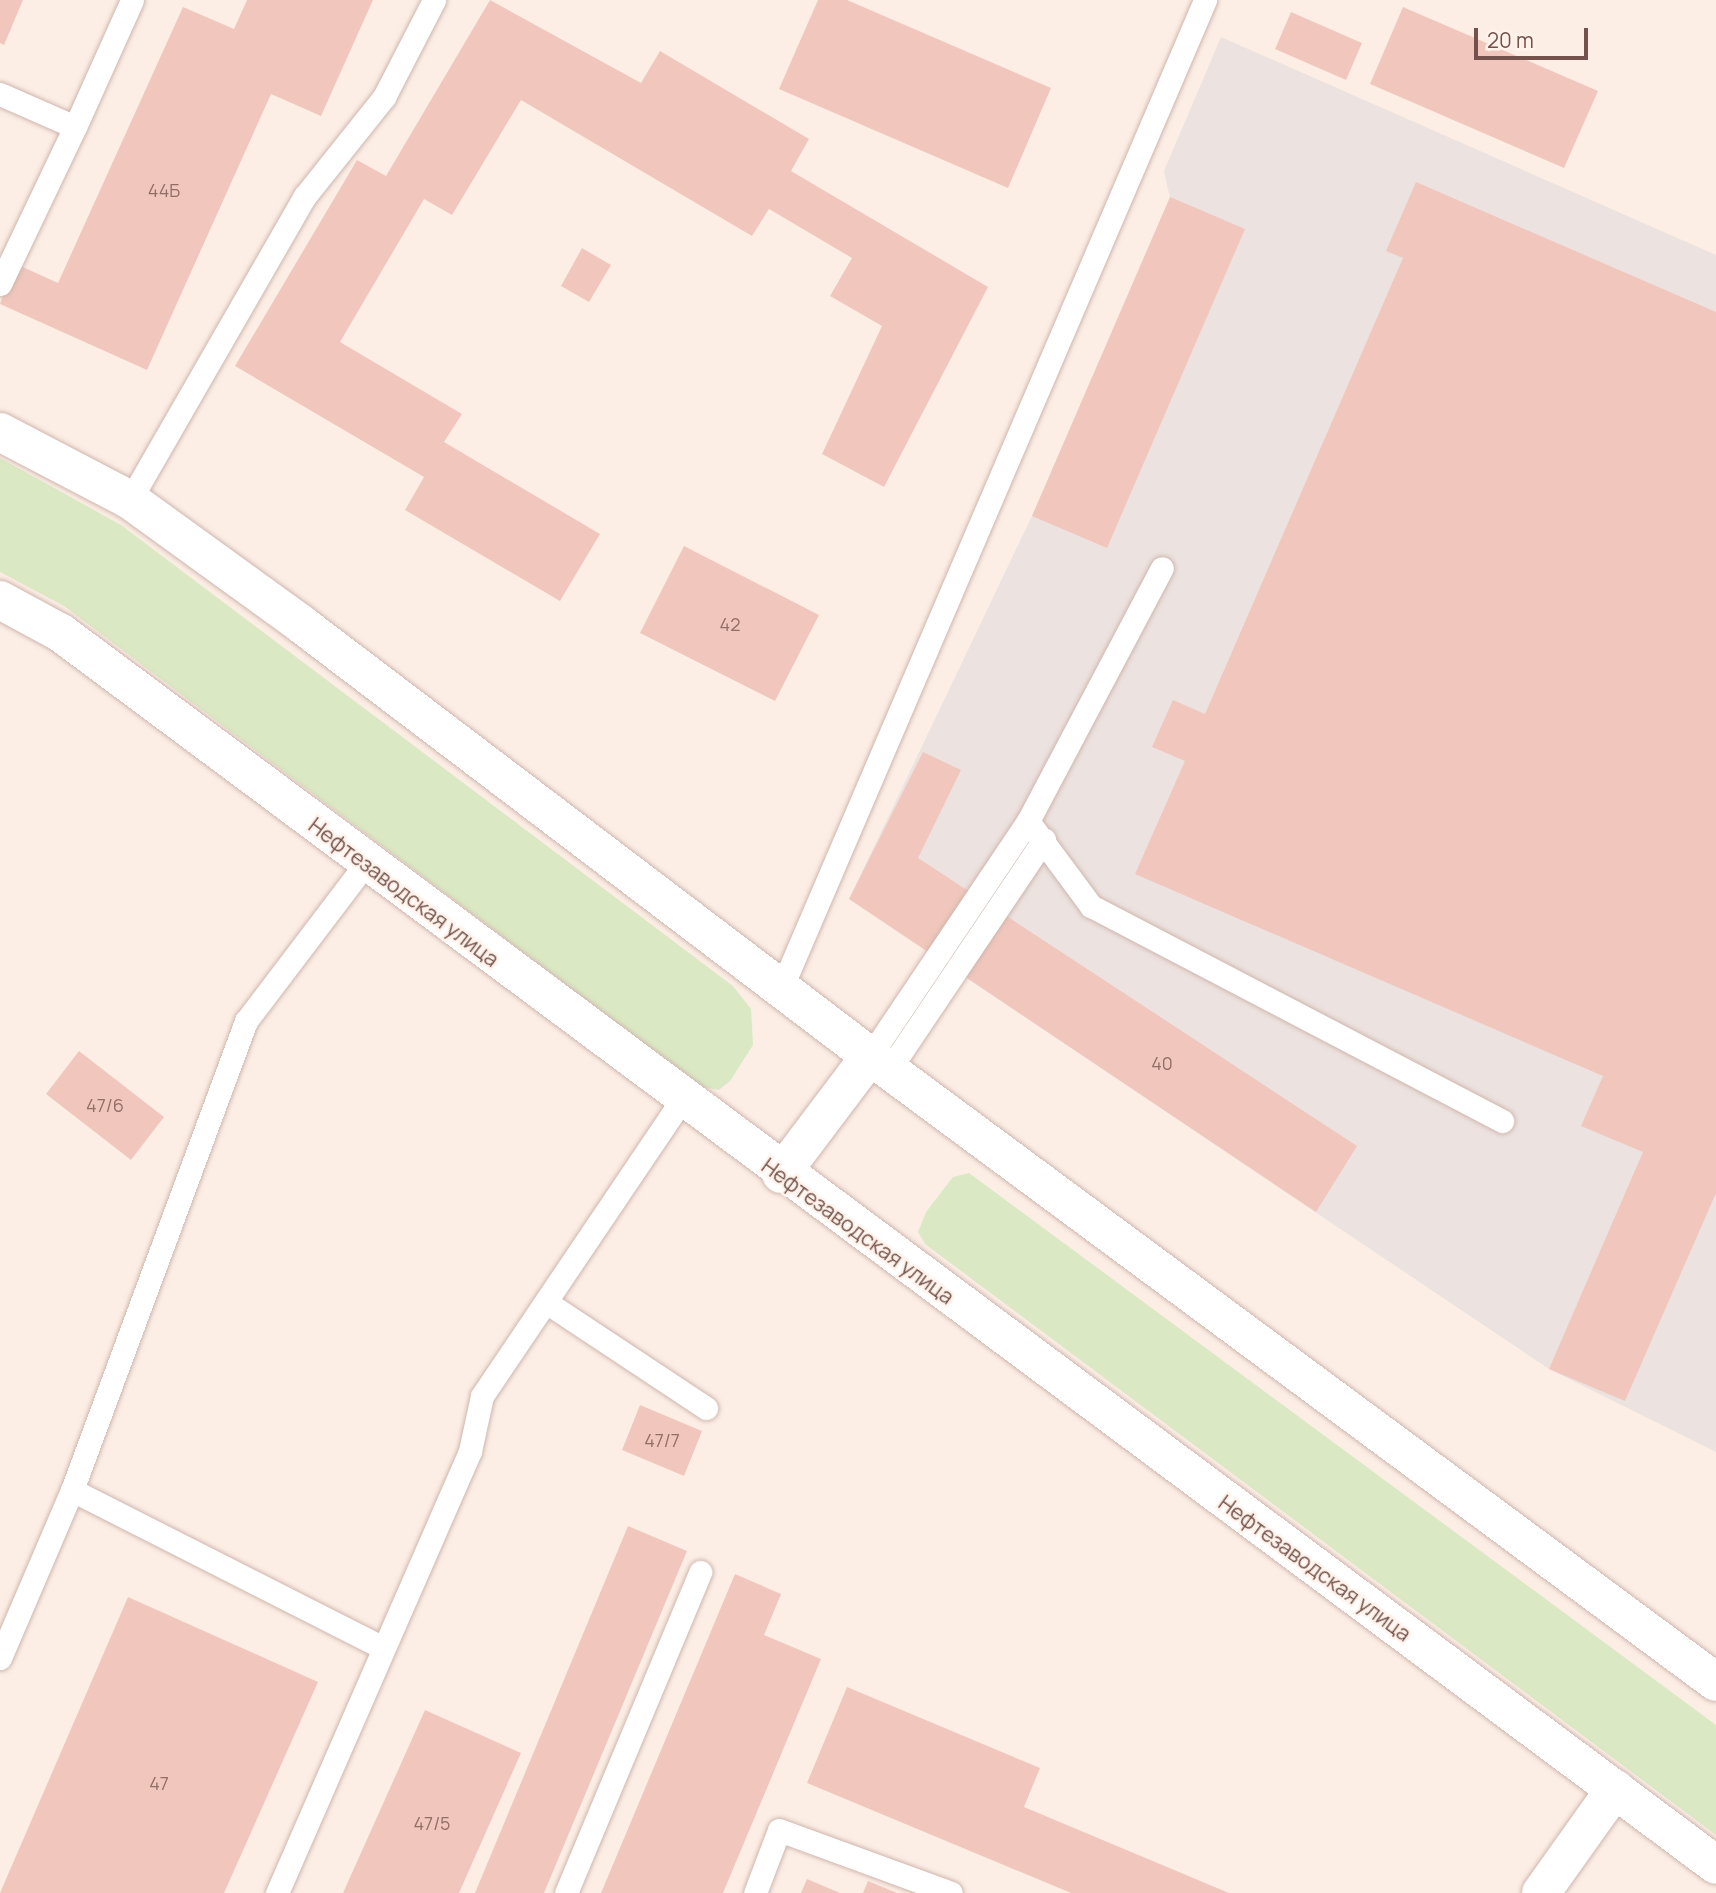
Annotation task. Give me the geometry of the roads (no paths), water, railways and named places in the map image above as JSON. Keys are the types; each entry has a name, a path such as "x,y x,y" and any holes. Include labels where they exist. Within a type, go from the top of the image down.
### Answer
{"main road":[{"path":"0,432 130,500 879,1063 1716,1682"},
{"name":"Нефтезаводская улица","path":"0,600 61,633 682,1100 1716,1865"},
{"path":"782,1174 879,1063"},
{"path":"1541,1893 1615,1789"}],"lane":[{"path":"0,284 132,0"},
{"path":"130,500 305,196 384,97 434,0"},
{"path":"781,989 1205,0"},
{"path":"0,94 75,127"},
{"path":"879,1063 1028,821 1163,568"},
{"path":"1028,821 1044,839 1091,906 1502,1121"},
{"path":"879,1063 1044,839"},
{"path":"0,1658 72,1490 247,1021 366,863"},
{"path":"277,1893 382,1647 470,1451 482,1396 682,1100"},
{"path":"546,1302 706,1408"},
{"path":"72,1490 382,1647"},
{"path":"566,1893 700,1572"},
{"path":"755,1893 779,1830 951,1893"}]}
